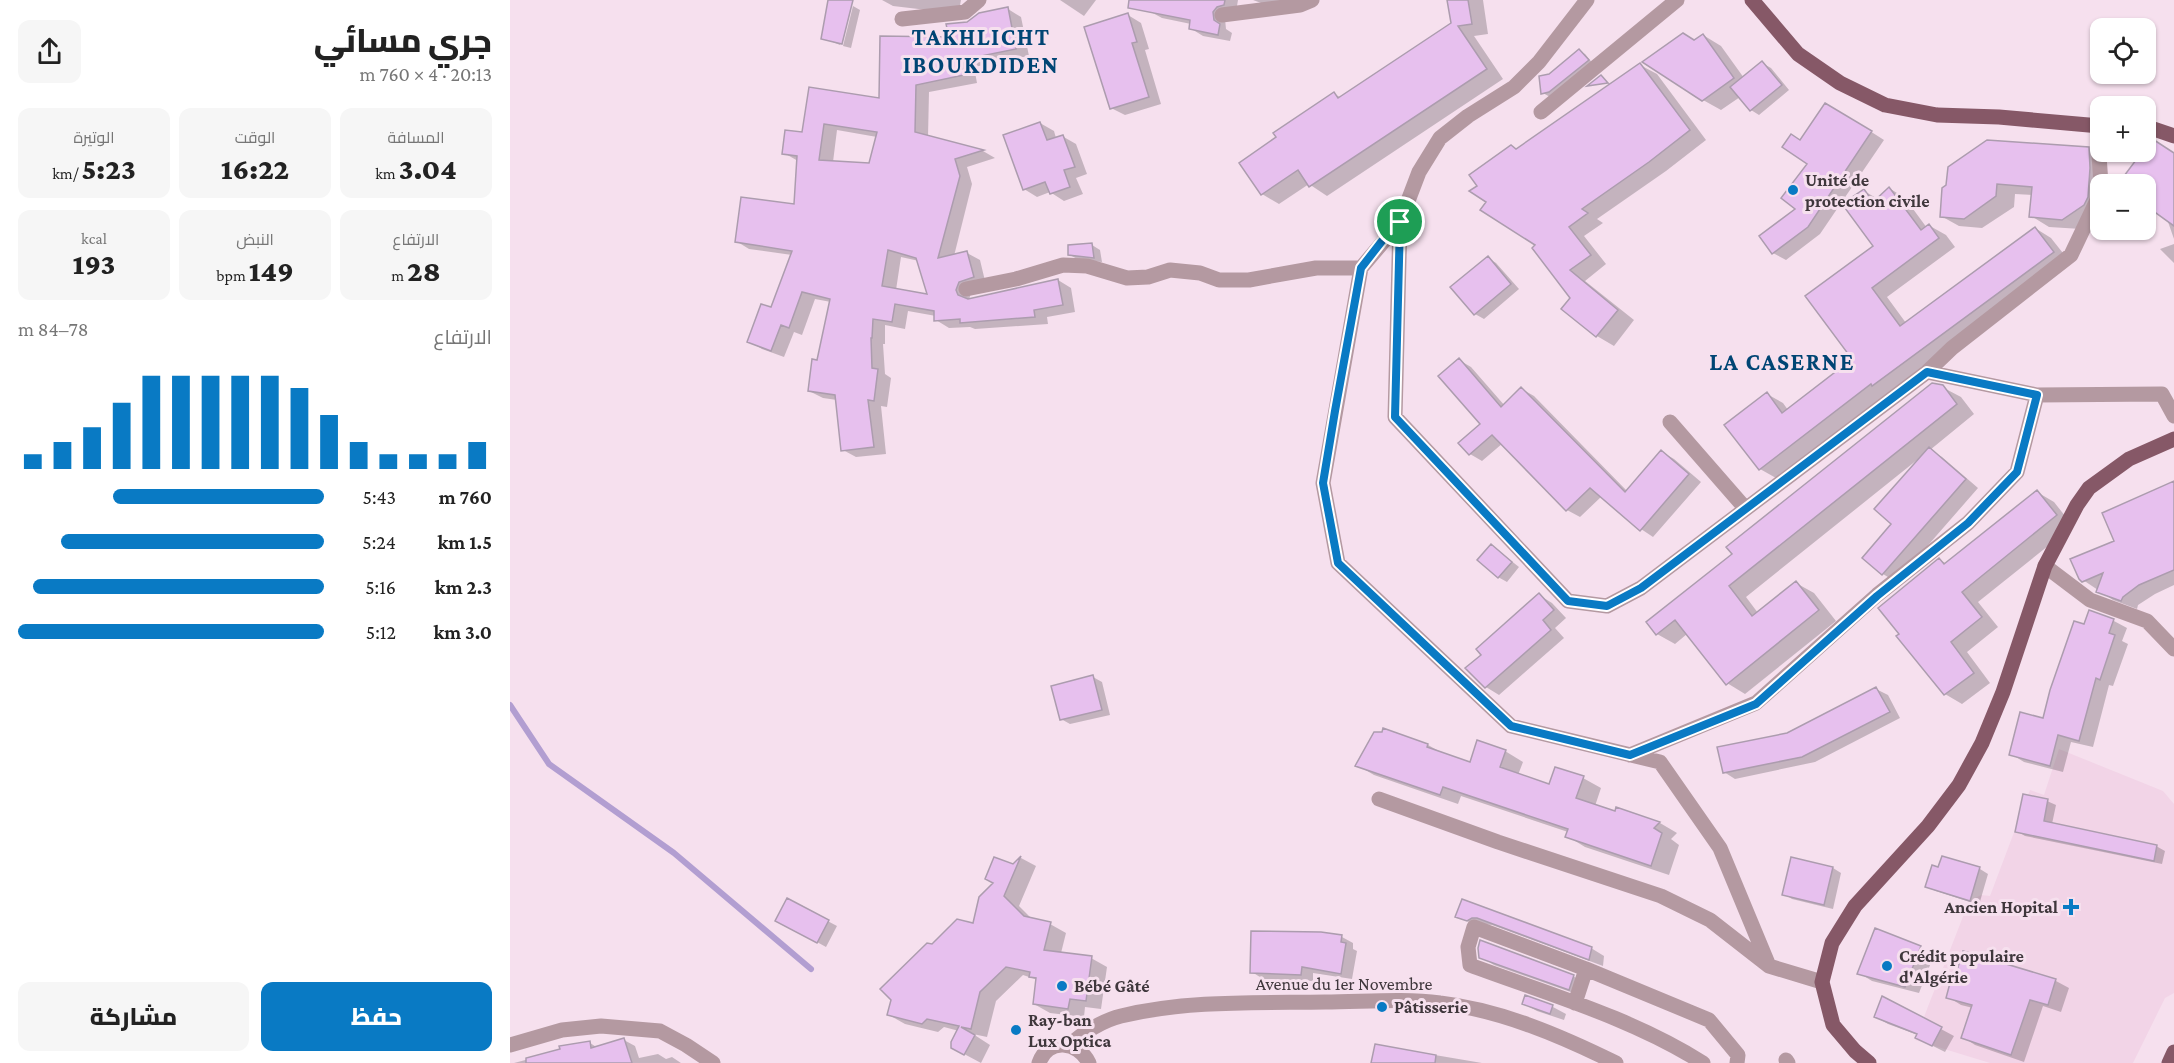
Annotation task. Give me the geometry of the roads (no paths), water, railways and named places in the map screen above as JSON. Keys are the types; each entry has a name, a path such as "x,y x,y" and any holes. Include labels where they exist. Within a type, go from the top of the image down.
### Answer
{"main road":[{"path":"1752,0 1798,54 1840,83 1885,105 1937,115 1999,117 2090,125"},
{"path":"2156,130 2174,136"},
{"path":"1869,1063 1855,1051 1833,1025 1822,982 1832,943 1855,906 1928,826 1959,784 1982,743 2003,692 2045,566 2077,505 2090,488 2129,459 2174,439"},
{"path":"2169,1063 2174,1052"}],"street":[{"path":"903,19 964,12 979,0"},
{"path":"1222,15 1300,5 1312,0"},
{"path":"1587,0 1539,62 1514,87 1468,116 1440,138 1419,172 1400,222 1395,417 1568,601 1607,606 1641,588 1927,372 1952,348 2071,255 2090,215"},
{"path":"1541,112 1677,0"},
{"path":"1400,222 1361,268 1323,483 1338,563 1511,726 1660,762 1720,848 1769,966"},
{"path":"966,288 1016,279 1063,265 1087,266 1127,278 1148,277 1170,270 1200,273 1219,280 1249,280 1316,268 1361,268"},
{"path":"1927,372 2037,395 2162,394 2174,416"},
{"path":"1630,755 1756,704 1877,596 1968,523 2017,472 2037,395"},
{"path":"1670,422 1745,508"},
{"path":"2045,566 2090,600 2147,621 2174,649"},
{"path":"1379,800 1661,896 1710,920 1769,966 1822,982"},
{"path":"1703,1063 1670,1042 1575,1003 1470,965 1468,947 1474,927 1587,969 1709,1020 1738,1055 1737,1063"},
{"path":"1575,1003 1587,969"},
{"name":"Avenue du 1er Novembre","path":"1039,1063 1046,1052 1053,1047 1061,1044 1070,1045 1083,1034 1118,1016 1173,1006 1439,1002 1508,1018 1572,1041 1616,1063"},
{"path":"510,1044 562,1030 601,1026 660,1031 712,1063"},
{"path":"1070,1045 1085,1054 1089,1063"}],"waterway":[{"path":"510,705 549,764 674,853 811,969"}],"place":[{"name":"Unité de protection civile","path":"1793,190"},
{"name":"Ancien Hopital","path":"2071,907"},
{"name":"Crédit populaire d'Algérie","path":"1887,966"},
{"name":"Bébé Gâté","path":"1062,986"},
{"name":"Pâtisserie","path":"1382,1007"},
{"name":"Ray-ban Lux Optica","path":"1016,1030"}],"district":[{"name":"TAKHLICHT IBOUKDIDEN","path":"981,50"},
{"name":"LA CASERNE","path":"1782,361"}]}
